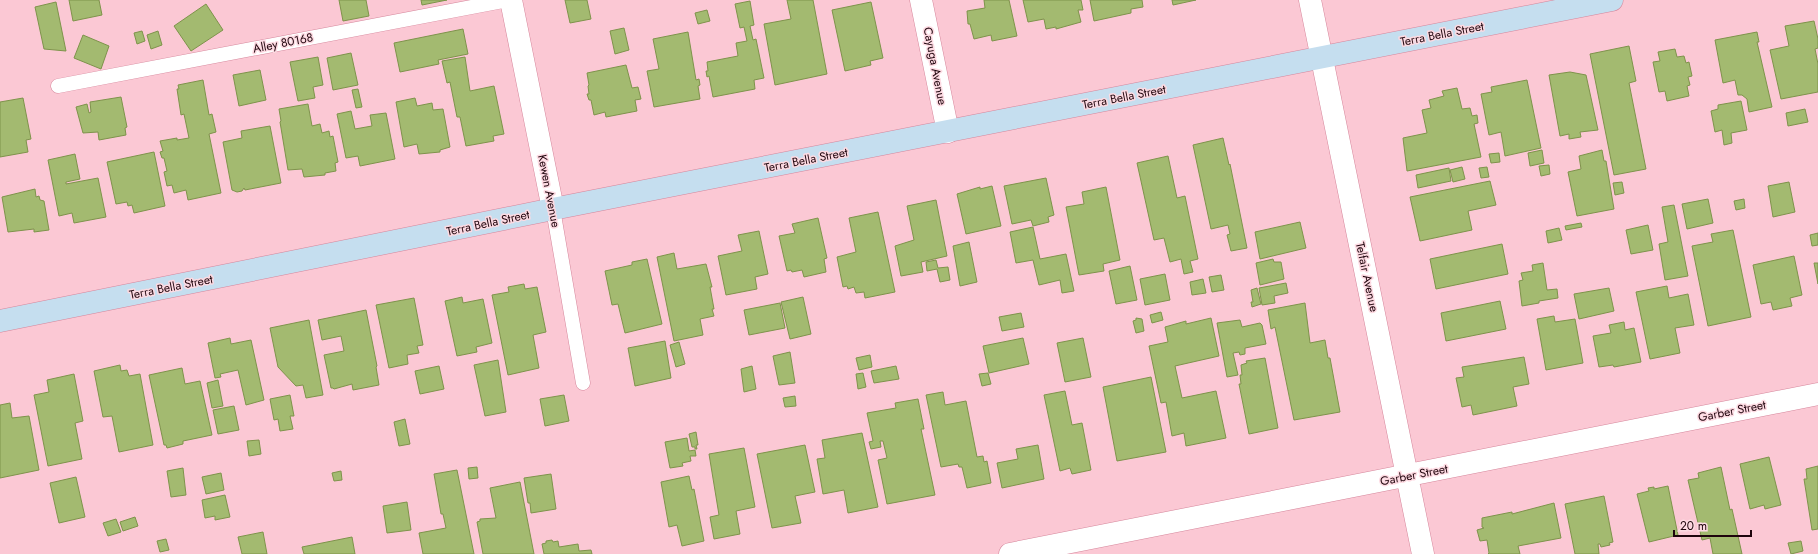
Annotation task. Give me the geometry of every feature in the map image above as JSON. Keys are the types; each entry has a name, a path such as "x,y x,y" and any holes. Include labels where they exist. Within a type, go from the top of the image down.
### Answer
{"main road":[{"name":"Terra Bella Street","path":"0,321 553,209 1612,0"}],"street":[{"name":"Kewen Avenue","path":"511,0 553,209"},
{"name":"Cayuga Avenue","path":"921,0 948,132"},
{"name":"Telfair Avenue","path":"1310,0 1424,554"},
{"name":"Garber Street","path":"1010,554 1818,394"}],"lane":[{"name":"Alley 80168","path":"58,86 508,0"},
{"name":"Kewen Avenue","path":"553,209 583,383"}],"building":[{"path":"69,0 99,0 102,15 73,21"},
{"path":"339,0 366,0 369,16 343,21"},
{"path":"421,0 447,0 422,5"},
{"path":"565,0 587,0 591,19 570,23"},
{"path":"787,0 813,0 827,74 775,85 764,24 791,19"},
{"path":"984,0 1009,0 1017,36 992,41 991,35 974,39 970,24 968,24 967,11 985,8"},
{"path":"1023,0 1081,0 1083,10 1078,10 1081,22 1056,29 1056,27 1046,29 1044,19 1028,22"},
{"path":"1090,0 1142,0 1143,7 1131,9 1131,13 1094,21"},
{"path":"1172,0 1196,0 1173,5"},
{"path":"750,1 754,25 750,26 753,40 756,39 764,78 754,80 755,89 713,97 709,76 707,77 707,62 738,56 736,43 747,41 744,27 740,28 735,4"},
{"path":"56,2 66,51 44,49 35,7"},
{"path":"871,2 883,58 870,61 871,65 845,71 832,10"},
{"path":"206,4 223,30 191,51 174,26"},
{"path":"707,10 710,21 698,24 695,13"},
{"path":"1814,21 1818,39 1818,48 1815,49 1818,64 1818,92 1781,99 1770,50 1789,46 1785,26"},
{"path":"624,28 629,50 615,54 610,31"},
{"path":"463,29 468,54 438,60 439,64 400,72 394,43"},
{"path":"142,31 145,41 137,44 134,33"},
{"path":"158,31 162,45 151,49 147,35"},
{"path":"688,32 696,80 699,79 700,85 698,86 700,99 654,107 647,71 659,69 653,39"},
{"path":"1757,32 1759,42 1757,42 1772,107 1749,112 1747,99 1742,95 1738,95 1735,80 1723,83 1715,40"},
{"path":"83,35 109,46 101,69 74,58"},
{"path":"1629,46 1636,81 1629,83 1646,169 1614,175 1590,54"},
{"path":"1675,49 1677,57 1684,56 1686,63 1689,62 1692,76 1688,77 1690,85 1687,86 1689,96 1667,101 1665,91 1659,92 1653,62 1660,61 1658,52"},
{"path":"351,53 358,85 333,90 327,58"},
{"path":"318,57 323,85 313,87 315,98 298,101 290,62"},
{"path":"465,57 470,91 494,86 504,134 493,136 494,141 466,146 460,117 457,117 450,82 447,83 442,61"},
{"path":"626,65 632,88 638,87 641,99 635,100 637,111 606,117 605,112 594,115 591,100 589,100 587,94 589,94 589,85 587,73"},
{"path":"260,70 266,100 239,106 233,75"},
{"path":"1570,72 1586,75 1598,130 1580,132 1581,137 1569,139 1569,134 1560,136 1549,75"},
{"path":"203,80 209,115 212,114 216,132 209,134 221,193 188,200 186,190 174,193 172,185 167,186 164,172 167,171 164,158 162,158 160,152 163,151 160,141 177,138 177,140 189,138 184,114 181,115 177,89 179,89 178,85"},
{"path":"1527,80 1541,148 1505,156 1501,132 1489,135 1481,94 1492,92 1491,87"},
{"path":"1457,88 1462,109 1470,108 1472,116 1477,115 1478,123 1474,124 1481,157 1407,171 1403,138 1427,133 1422,110 1431,108 1429,100 1444,96 1442,91"},
{"path":"358,89 362,107 356,108 352,90"},
{"path":"121,97 127,127 125,128 126,135 99,140 98,132 83,133 76,107 87,104 89,113 91,112 90,102"},
{"path":"23,98 31,139 26,140 28,152 0,157 0,102"},
{"path":"415,98 417,106 432,103 433,110 443,109 450,147 440,150 440,152 419,154 417,144 404,147 396,102"},
{"path":"1741,101 1747,130 1731,133 1732,143 1724,145 1722,130 1715,132 1711,111 1718,109 1718,105"},
{"path":"308,104 312,126 320,124 322,133 329,131 330,137 333,136 338,162 335,163 336,171 325,173 325,175 304,177 302,169 288,170 279,109"},
{"path":"1805,109 1808,122 1788,126 1786,113"},
{"path":"351,111 355,129 372,126 370,115 386,113 395,159 360,166 358,156 346,158 337,114"},
{"path":"270,126 281,183 245,190 244,188 242,191 237,192 232,190 223,142 242,138 241,131"},
{"path":"1223,138 1229,165 1230,164 1247,248 1231,251 1227,235 1230,234 1228,225 1211,229 1193,145"},
{"path":"1542,150 1544,163 1530,166 1528,153"},
{"path":"1602,150 1604,161 1606,161 1614,209 1577,216 1568,172 1581,169 1579,156"},
{"path":"154,152 165,206 134,213 132,205 128,206 127,202 116,204 107,162"},
{"path":"1499,153 1500,162 1491,163 1489,154"},
{"path":"75,154 80,179 66,182 66,184 98,178 106,217 74,223 72,213 59,216 48,160"},
{"path":"1168,156 1177,198 1185,196 1198,259 1190,261 1193,272 1184,274 1181,259 1170,262 1164,238 1154,240 1137,163"},
{"path":"1549,165 1550,174 1541,176 1539,166"},
{"path":"1462,167 1465,179 1453,182 1450,170"},
{"path":"1487,167 1489,177 1481,178 1479,168"},
{"path":"1449,168 1451,181 1418,188 1416,175"},
{"path":"1046,178 1054,215 1048,217 1049,222 1033,226 1031,220 1012,224 1004,186"},
{"path":"1490,181 1496,205 1468,211 1472,230 1420,241 1410,197"},
{"path":"1622,182 1624,193 1615,195 1613,183"},
{"path":"1789,182 1795,212 1773,217 1768,186"},
{"path":"992,186 1001,226 966,234 957,194 980,187 980,189"},
{"path":"1106,187 1120,260 1103,264 1104,271 1079,275 1066,207 1084,204 1082,192"},
{"path":"35,189 36,197 39,196 40,200 44,201 49,230 34,232 34,229 8,232 2,197"},
{"path":"1708,199 1713,223 1687,229 1682,204"},
{"path":"1744,199 1745,208 1736,210 1734,201"},
{"path":"936,200 947,256 921,262 923,272 901,276 895,246 914,240 907,206"},
{"path":"1674,205 1688,276 1665,280 1659,244 1668,242 1662,207"},
{"path":"878,212 895,292 865,298 864,292 856,293 854,287 848,289 847,286 843,287 837,257 856,252 849,218"},
{"path":"818,218 827,258 824,259 826,272 804,277 802,270 792,272 791,270 787,271 779,236 795,233 792,224"},
{"path":"1300,222 1306,248 1260,259 1255,232"},
{"path":"1581,223 1582,227 1566,230 1565,226"},
{"path":"1648,225 1653,250 1631,254 1626,230"},
{"path":"1033,227 1040,259 1066,254 1074,291 1062,293 1060,280 1039,285 1033,260 1016,263 1010,232"},
{"path":"1559,228 1562,240 1548,243 1546,231"},
{"path":"1733,230 1751,317 1708,326 1692,246 1713,242 1711,234"},
{"path":"759,231 768,274 755,277 757,289 726,295 718,256 742,251 738,235"},
{"path":"1818,233 1818,245 1812,246 1810,235"},
{"path":"969,242 977,282 960,286 953,246"},
{"path":"1502,244 1508,274 1436,289 1430,259"},
{"path":"674,253 677,269 706,264 712,287 710,287 714,316 700,319 703,335 674,341 657,257"},
{"path":"1794,256 1802,295 1790,298 1792,306 1773,310 1771,302 1761,304 1753,265"},
{"path":"647,259 662,324 625,333 618,304 612,305 605,271 632,265 632,262"},
{"path":"1273,259 1274,262 1281,262 1284,279 1260,285 1256,263"},
{"path":"936,260 938,268 948,267 950,280 940,282 937,269 927,271 926,262"},
{"path":"1543,263 1547,290 1557,289 1558,298 1522,306 1519,281 1523,280 1521,273 1533,271 1532,265"},
{"path":"1814,263 1818,263 1818,284"},
{"path":"1130,266 1137,300 1116,304 1109,271"},
{"path":"1165,274 1170,300 1145,305 1140,279"},
{"path":"1221,275 1224,290 1212,292 1209,277"},
{"path":"1203,279 1206,293 1192,295 1190,282"},
{"path":"1286,283 1288,293 1274,296 1275,303 1262,305 1259,288"},
{"path":"524,284 525,289 537,287 546,332 533,335 539,368 508,375 492,295 509,292 508,287"},
{"path":"1667,286 1669,298 1688,294 1694,325 1675,328 1680,353 1650,359 1636,292"},
{"path":"1257,288 1261,304 1252,307 1251,302 1253,302 1251,290"},
{"path":"1609,288 1614,311 1579,319 1574,294"},
{"path":"462,297 463,303 483,299 492,343 476,347 477,352 457,356 445,301"},
{"path":"803,297 811,334 790,339 781,302"},
{"path":"414,298 423,345 417,346 419,353 407,355 408,364 389,368 376,305"},
{"path":"1500,301 1506,329 1446,341 1441,313"},
{"path":"780,303 785,328 749,335 744,310"},
{"path":"1305,303 1310,343 1325,340 1328,358 1330,358 1340,412 1294,420 1275,327 1271,329 1268,310"},
{"path":"366,310 377,366 379,385 353,390 352,384 334,389 331,388 324,355 344,351 341,336 322,340 318,320"},
{"path":"1161,312 1163,320 1152,323 1150,315"},
{"path":"1021,313 1024,327 1002,331 999,317"},
{"path":"1554,316 1555,322 1575,319 1583,363 1546,370 1537,319"},
{"path":"1136,318 1142,319 1144,331 1136,333 1133,321 1136,320"},
{"path":"1211,318 1219,356 1175,366 1182,398 1216,391 1226,438 1186,446 1184,433 1172,436 1166,402 1161,403 1149,346 1168,342 1165,327 1186,321 1186,324"},
{"path":"309,320 323,395 306,398 303,385 296,386 278,367 270,328"},
{"path":"1240,320 1242,327 1260,323 1262,325 1266,344 1245,348 1245,354 1240,355 1239,352 1233,353 1238,375 1227,377 1217,323"},
{"path":"1624,322 1625,330 1634,328 1641,362 1614,367 1613,365 1599,367 1593,336 1611,333 1609,325"},
{"path":"230,338 231,344 251,340 264,400 246,405 238,370 220,374 221,377 215,378 208,343"},
{"path":"1023,338 1029,364 989,373 983,346"},
{"path":"1083,338 1091,377 1065,382 1057,343"},
{"path":"665,341 671,378 635,386 628,348"},
{"path":"679,342 685,364 676,367 670,345"},
{"path":"790,352 795,383 779,385 773,356"},
{"path":"870,355 872,367 859,370 856,358"},
{"path":"1524,357 1529,384 1513,387 1517,406 1473,415 1471,405 1462,407 1456,378 1464,377 1462,367"},
{"path":"1265,358 1278,428 1249,434 1239,384 1241,384 1240,375 1242,375 1241,365 1247,363 1246,361"},
{"path":"498,360 506,412 485,416 474,365"},
{"path":"120,365 121,371 127,370 129,376 140,374 153,445 119,452 112,416 103,417 94,371"},
{"path":"439,366 444,389 420,394 415,371"},
{"path":"752,366 756,389 744,392 741,369"},
{"path":"896,366 899,379 874,383 871,371"},
{"path":"182,368 185,384 200,381 212,435 183,441 183,444 167,448 166,445 164,445 149,375"},
{"path":"863,373 866,387 858,389 856,374"},
{"path":"988,373 991,384 982,386 979,374"},
{"path":"74,374 83,421 75,423 82,459 48,466 34,395 49,392 47,380"},
{"path":"1151,377 1166,452 1117,461 1103,387"},
{"path":"218,380 223,406 212,408 207,383"},
{"path":"1065,391 1072,425 1082,423 1091,470 1072,474 1070,468 1060,471 1044,395"},
{"path":"943,392 945,405 966,401 977,457 983,456 984,462 987,461 991,483 967,488 962,467 959,467 958,464 941,467 926,395"},
{"path":"290,395 294,416 290,416 293,429 280,431 278,419 274,420 270,399"},
{"path":"564,395 569,421 545,426 540,399"},
{"path":"795,396 796,406 785,407 783,398"},
{"path":"918,399 924,429 921,429 935,495 887,504 878,460 887,458 883,441 880,441 881,447 871,449 869,442 873,441 867,413 896,408 895,403"},
{"path":"10,403 12,418 29,416 39,470 0,478 0,405"},
{"path":"234,406 239,430 218,434 213,410"},
{"path":"405,419 410,444 399,446 394,422"},
{"path":"696,432 698,445 696,445 697,449 695,449 695,447 692,447 689,434"},
{"path":"862,433 878,507 848,513 844,490 823,494 817,459 825,458 822,440"},
{"path":"687,438 689,451 695,450 696,456 690,456 691,461 682,463 683,466 670,468 665,442"},
{"path":"259,440 261,454 249,456 247,441"},
{"path":"805,445 815,492 795,496 801,523 772,528 757,454"},
{"path":"1038,445 1044,479 1002,488 997,463 1018,459 1016,449"},
{"path":"744,448 755,507 736,511 740,534 714,539 710,517 719,515 709,454"},
{"path":"1769,457 1781,505 1765,509 1764,505 1750,509 1740,464"},
{"path":"1818,466 1818,529 1812,530 1804,479 1807,479 1806,469"},
{"path":"477,467 478,478 469,479 468,468"},
{"path":"1721,467 1730,510 1732,509 1742,554 1713,554 1710,538 1702,540 1688,480 1699,478 1698,473"},
{"path":"183,468 186,495 171,497 167,471"},
{"path":"457,470 474,554 423,554 419,533 446,528 443,514 441,514 434,474"},
{"path":"341,471 342,480 334,481 332,473"},
{"path":"221,473 224,490 206,494 202,477"},
{"path":"551,474 556,509 531,513 524,478"},
{"path":"689,476 692,490 694,489 704,541 682,546 677,525 669,527 661,482"},
{"path":"76,477 85,517 59,523 50,483"},
{"path":"520,482 534,554 483,554 477,522 480,521 480,519 496,518 490,488"},
{"path":"1668,486 1678,535 1649,542 1637,494 1649,491 1648,488 1654,487 1654,489"},
{"path":"225,495 230,517 215,520 215,516 205,518 202,500"},
{"path":"1604,496 1613,542 1609,543 1610,545 1601,547 1600,544 1598,544 1599,554 1575,554 1565,504"},
{"path":"407,502 411,530 387,533 383,506"},
{"path":"1554,503 1561,538 1518,546 1520,554 1488,554 1487,540 1480,541 1477,530 1484,528 1482,527 1482,518 1512,512 1512,514"},
{"path":"135,517 138,526 123,531 120,522"},
{"path":"116,519 121,532 108,536 103,523"},
{"path":"263,532 267,554 242,554 238,537"},
{"path":"352,537 355,554 304,554 302,547"},
{"path":"166,539 169,550 160,552 157,541"},
{"path":"552,540 553,542 558,541 559,547 578,544 579,551 591,550 592,554 544,554 542,544 546,543 546,541"},
{"path":"1801,541 1803,551 1791,554 1788,543"}]}
